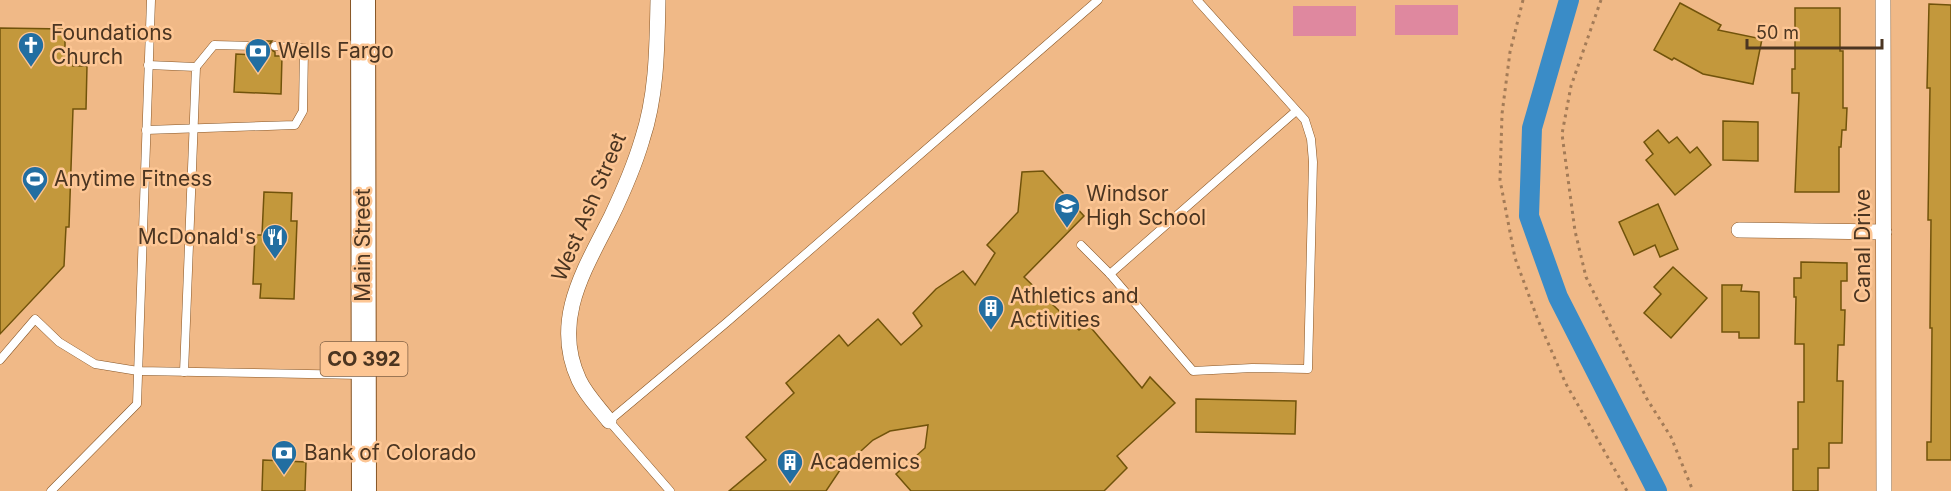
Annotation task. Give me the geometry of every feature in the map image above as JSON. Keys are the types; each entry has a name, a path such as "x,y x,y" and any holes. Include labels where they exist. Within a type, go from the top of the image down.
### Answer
{"main road":[{"name":"Main Street","path":"363,0 364,491"}],"street":[{"name":"West Ash Street","path":"609,421 579,381 572,357 569,330 571,305 632,170 642,139 655,78 658,0"},
{"name":"Canal Drive","path":"1883,0 1884,491"},
{"path":"1739,231 1884,232"}],"lane":[{"path":"51,491 137,404 150,0"},
{"path":"669,491 609,421 726,323 1098,0"},
{"path":"1081,245 1110,274 1193,371 1252,368 1308,369 1311,139 1305,120 1197,0"},
{"path":"184,372 196,67 214,45 257,46"},
{"path":"146,130 295,125 303,111 304,48 275,46"},
{"path":"148,65 196,67"},
{"path":"1110,274 1296,111"},
{"path":"0,360 35,319 58,342 95,364 138,371 364,375"}],"path":[{"path":"1523,0 1510,52 1502,114 1500,180 1515,258 1538,320 1566,384 1627,491"},
{"path":"1601,0 1571,86 1562,134 1575,231 1586,277 1647,399 1671,437 1693,491"}],"shaded area":[{"path":"1395,5 1458,5 1458,35 1395,35"},
{"path":"1293,6 1356,6 1356,36 1293,36"}],"building":[{"path":"1680,3 1721,25 1718,30 1762,39 1753,84 1703,74 1654,50"},
{"path":"1929,4 1951,5 1951,460 1927,460 1927,442 1931,442 1932,328 1930,328 1931,220 1928,220"},
{"path":"1795,8 1840,8 1843,108 1847,108 1846,130 1842,130 1841,147 1839,147 1839,192 1795,192 1799,93 1792,93 1792,69 1795,69"},
{"path":"0,28 65,29 65,53 74,54 73,66 87,66 86,109 73,109 69,227 66,227 64,266 0,334"},
{"name":"Wells Fargo","path":"260,41 272,41 269,45 270,49 275,52 275,56 282,56 281,94 234,92 236,54 256,55 256,52 263,47"},
{"path":"1723,121 1758,122 1758,161 1723,160"},
{"path":"1658,130 1669,143 1677,137 1690,153 1697,147 1711,165 1675,195 1646,160 1653,154 1644,142"},
{"name":"Athletics and Activities","path":"1043,171 1084,216 1024,277 1079,330 1087,323 1142,388 1150,377 1175,403 1117,456 1127,468 1104,491 911,491 896,474 925,448 928,425 890,431 873,440 840,470 826,491 729,491 766,460 746,437 794,393 786,383 839,335 848,346 878,319 901,345 922,326 913,313 936,289 963,271 975,285 995,253 987,245 1018,212 1022,172"},
{"name":"McDonald's","path":"264,192 292,193 291,221 297,221 294,299 260,298 261,284 253,284 255,235 262,235"},
{"path":"1658,204 1678,249 1660,257 1655,245 1634,255 1619,222"},
{"path":"1801,262 1847,263 1847,281 1841,281 1841,310 1845,310 1844,345 1838,345 1837,381 1843,381 1842,443 1829,443 1829,468 1818,468 1818,491 1793,491 1793,449 1798,449 1798,402 1804,402 1804,344 1795,344 1794,278 1801,278"},
{"path":"1673,267 1707,298 1671,338 1644,313 1661,294 1654,287"},
{"path":"1722,285 1742,285 1741,291 1759,292 1759,338 1739,338 1739,332 1722,332"},
{"path":"1196,399 1296,401 1295,434 1196,432"},
{"name":"Bank of Colorado","path":"263,460 306,462 305,491 262,491"}],"waterway":[{"path":"1569,0 1532,128 1529,216 1558,297 1657,491"}],"place":[{"name":"Foundations Church","path":"31,68"},
{"name":"Wells Fargo","path":"258,74"},
{"name":"Anytime Fitness","path":"35,202"},
{"name":"Windsor High School","path":"1067,229"},
{"name":"McDonald's","path":"275,260"},
{"name":"Athletics and Activities","path":"991,331"},
{"name":"Bank of Colorado","path":"284,476"},
{"name":"Academics","path":"790,485"}]}
